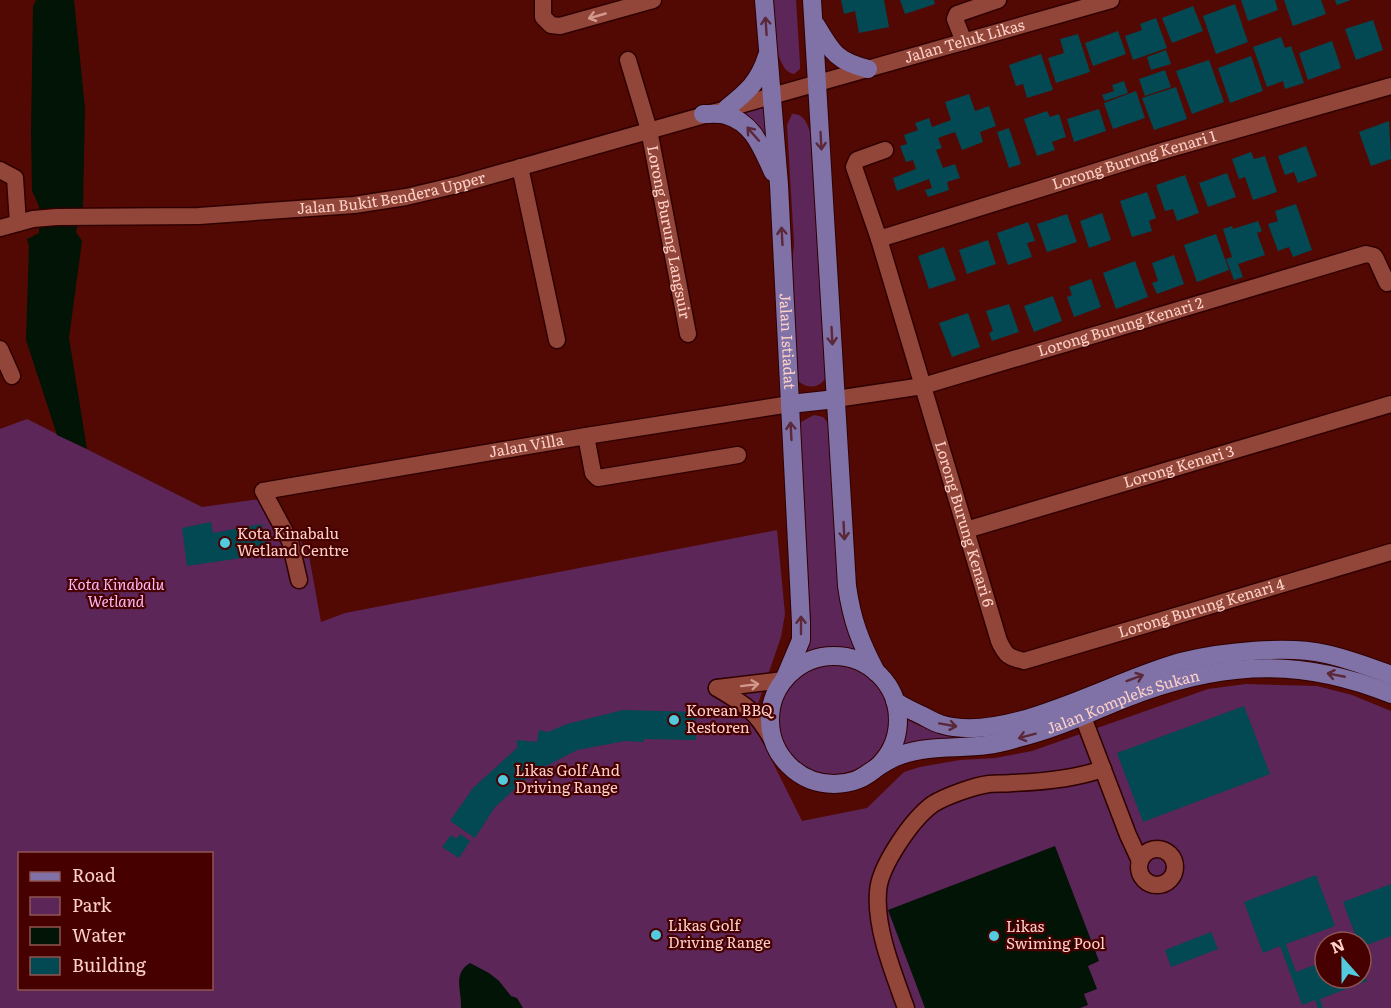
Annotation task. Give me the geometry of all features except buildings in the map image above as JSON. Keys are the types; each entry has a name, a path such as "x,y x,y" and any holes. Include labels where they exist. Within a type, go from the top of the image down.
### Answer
{"main road":[{"name":"Jalan Istiadat","path":"764,0 779,184 801,623 801,640 784,680"},
{"path":"812,0 847,586 850,608 860,642 876,672 891,690 898,724 893,746 880,765 861,778 841,784 819,782 799,774 784,760 773,741 770,720 773,699 784,680 799,667 818,658 838,656 858,661 876,672"},
{"path":"813,21 830,50 849,64 868,69"},
{"path":"726,108 747,92 762,72 768,52"},
{"path":"703,114 726,115 745,125 758,139 779,184"},
{"path":"790,404 836,399"},
{"name":"Jalan Kompleks Sukan","path":"895,701 941,724 981,728 1003,725 1042,713 1184,661 1229,653 1280,650 1324,653 1391,675"},
{"name":"Jalan Kompleks Sukan","path":"861,778 897,756 914,750 986,745 1048,730 1142,692 1241,668 1286,668 1319,672 1346,677 1391,694"}],"street":[{"path":"543,0 543,16 551,25 560,26 653,0"},
{"path":"964,42 955,19 957,14 998,0"},
{"path":"1049,0 1057,15"},
{"name":"Jalan Teluk Likas","path":"772,95 1111,0"},
{"name":"Lorong Burung Langsuir","path":"628,60 649,130 688,334"},
{"name":"Lorong Burung Kenari 1","path":"879,239 1152,154 1391,86"},
{"name":"Jalan Bukit Bendera Upper","path":"0,228 26,221 85,217 198,216 354,205 406,197 772,95"},
{"name":"Lorong Burung Kenari 6","path":"885,150 857,160 854,167 879,239 999,641 1005,654 1011,658"},
{"path":"520,167 557,340"},
{"path":"0,170 15,178 7,199 26,221"},
{"name":"Lorong Burung Kenari 2","path":"836,399 923,386 1366,254 1374,255 1387,283"},
{"path":"0,349 12,376"},
{"name":"Jalan Villa","path":"299,580 290,541 263,491 790,404"},
{"name":"Lorong Kenari 3","path":"966,530 1391,404"},
{"path":"586,436 593,473 598,478 738,455"},
{"name":"Lorong Burung Kenari 4","path":"1011,658 1024,661 1391,552"},
{"path":"773,741 760,718 746,705 717,688 784,680"},
{"path":"1083,717 1102,770 1140,861"},
{"path":"906,1008 886,948 879,914 878,893 880,880 891,856 914,825 933,805 960,792 988,784 1080,777 1102,770"}],"green space":[{"path":"772,0 796,0 800,69 794,74 787,70 778,54"},
{"path":"764,107 767,149 733,115"},
{"path":"792,114 803,118 812,137 827,376 818,385 810,387 798,381 790,292 794,243 787,125"},
{"path":"814,415 823,417 829,424 847,626 856,652 834,647 807,653 811,622 799,431 801,422"},
{"name":"Kota Kinabalu Wetland","path":"27,419 202,507 275,497 309,556 321,622 345,613 777,530 785,614 781,637 752,721 802,821 867,808 904,772 960,760 995,758 1032,751 1208,689 1246,684 1317,686 1352,695 1391,711 1391,1008 0,1008 0,429"},
{"path":"1240,658 1303,659 1327,662 1391,683 1391,688 1269,662 1004,736 897,748 904,718 920,726 942,732"},
{"path":"833,662 854,666 873,678 885,697 889,718 885,739 873,758 854,770 833,774 812,770 793,758 781,739 777,718 781,697 793,678 812,666"}],"water":[{"path":"36,0 74,0 85,108 83,206 76,232 82,241 69,338 87,449 57,435 26,340 29,246 27,239 39,233 39,206 32,191 31,132 33,6"},
{"name":"Likas Swiming Pool","path":"1055,846 1099,961 1088,966 1097,989 1084,994 1088,1005 1080,1008 925,1008 888,910"},
{"path":"470,963 499,981 511,996 517,998 523,1008 461,1008 459,983 461,972"}],"place":[{"name":"Kota Kinabalu Wetland Centre","path":"225,543"},
{"name":"Korean BBQ Restoren","path":"674,720"},
{"name":"Likas Golf And Driving Range","path":"503,780"},
{"name":"Likas Golf Driving Range","path":"656,935"},
{"name":"Likas Swiming Pool","path":"994,936"}]}
